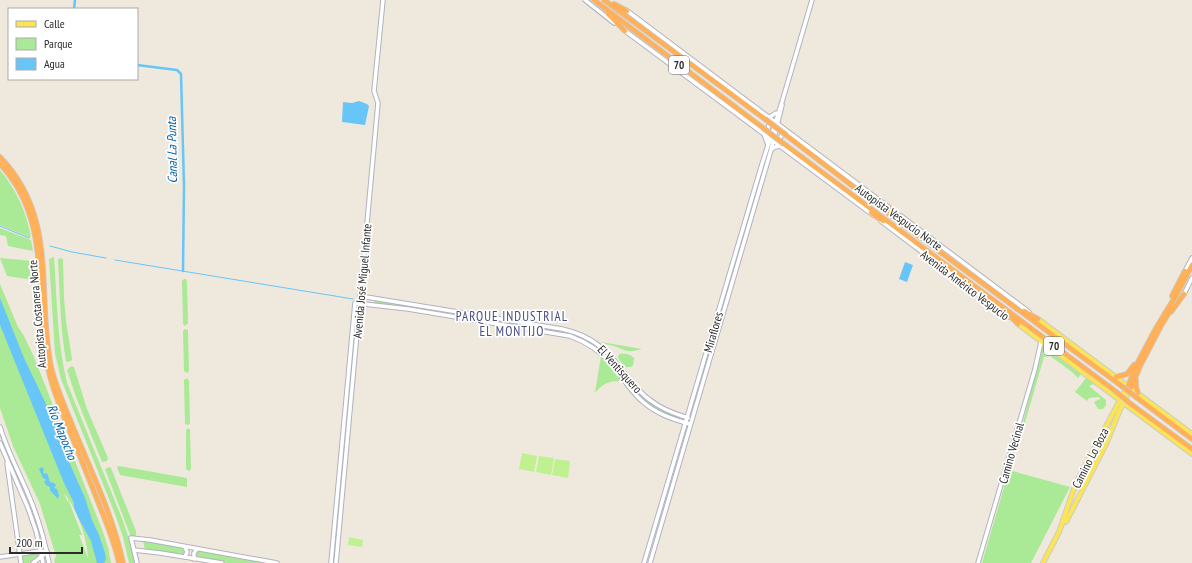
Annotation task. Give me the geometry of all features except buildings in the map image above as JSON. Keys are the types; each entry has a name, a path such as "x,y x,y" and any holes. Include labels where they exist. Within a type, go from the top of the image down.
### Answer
{"highway":[{"path":"605,0 627,11"},
{"name":"Autopista Vespucio Norte","path":"605,0 786,132 913,232 1010,304 1121,383 1192,439"},
{"path":"595,1 625,31"},
{"name":"Autopista Vespucio Norte","path":"595,1 763,128 782,145 854,196 994,300 1131,407 1192,449"},
{"name":"Autopista Costanera Norte","path":"0,157 11,169 28,198 35,215 41,246 48,344 54,376 62,400 113,528 123,563"},
{"name":"Autopista Costanera Norte","path":"0,164 16,184 31,215 37,245 42,330 49,375 57,400 106,521 119,563"},
{"path":"890,208 913,232"},
{"path":"870,213 910,237"},
{"path":"1116,377 1127,374 1140,358 1192,265"},
{"path":"1164,317 1165,308 1185,271"},
{"path":"1129,387 1164,317 1181,293 1192,272"},
{"path":"1164,317 1176,306 1184,294"},
{"path":"994,300 1018,324"},
{"path":"1010,304 1038,319"},
{"path":"1129,387 1140,358"},
{"path":"1137,371 1137,395"}],"main road":[{"name":"Avenida Américo Vespucio","path":"1038,319 1116,377 1121,383 1129,387 1137,395 1192,434"},
{"name":"Avenida Américo Vespucio","path":"1018,324 1114,394 1122,402 1131,407 1192,454"},
{"path":"1114,394 1120,391 1121,383"},
{"name":"Camino Lo Boza","path":"1043,563 1106,444 1129,387"},
{"path":"1118,412 1131,407 1130,400 1133,396 1137,395"},
{"name":"Camino Lo Boza","path":"1059,532 1074,487 1122,402"},
{"path":"1089,459 1092,463 1096,463"}],"street":[{"name":"Avenida José Miguel Infante","path":"336,563 378,103 374,91 382,0"},
{"name":"Avenida Américo Vespucio","path":"585,0 772,140 782,145 1018,324"},
{"name":"Avenida Américo Vespucio","path":"612,0 767,118 1038,319"},
{"name":"Miraflores","path":"704,370 771,150 772,140 782,102 812,0"},
{"name":"Miraflores","path":"776,124 778,112 782,102"},
{"path":"768,147 764,134 769,124 767,118 778,112"},
{"path":"771,150 782,145 780,139 782,133 786,132"},
{"name":"Miraflores","path":"644,563 663,496 690,418 768,147 772,140"},
{"path":"1185,271 1192,258"},
{"path":"1184,294 1192,278"},
{"name":"El Ventisquero","path":"360,296 540,325 573,332 593,340 610,354 639,391 648,400 668,411 690,418"},
{"path":"372,304 373,298"},
{"name":"Avenida José Miguel Infante","path":"331,563 355,303"},
{"name":"El Ventisquero","path":"355,303 455,316 570,336 590,346 611,363 642,401 662,415 688,424"},
{"path":"455,316 456,311"},
{"path":"353,320 358,321"},
{"path":"539,330 540,325"},
{"name":"Camino Vecinal","path":"978,563 1035,369 1041,342"},
{"path":"677,421 679,415"},
{"name":"Miraflores","path":"650,563 688,424"},
{"path":"0,427 9,453 32,506 49,563"},
{"path":"0,443 28,508 43,563"},
{"path":"3,451 9,453"},
{"path":"341,457 345,457"},
{"path":"6,458 22,563"},
{"path":"663,496 669,498"},
{"path":"137,563 130,538 150,540 277,563"},
{"path":"184,557 187,552 185,546"},
{"path":"194,559 194,552 197,549"},
{"path":"134,550 222,563"},
{"path":"0,558 40,551 46,552"},
{"path":"33,563 46,552"}],"green space":[{"path":"770,140 772,142 705,369 702,369"},
{"path":"0,170 16,193 27,220 31,238 0,225"},
{"path":"0,228 31,240 33,251 8,246 6,236 0,235"},
{"path":"54,257 59,336 67,383 123,521 135,563 129,563 123,537 115,514 61,379 55,353 49,259"},
{"path":"0,258 33,261 34,280 7,276"},
{"path":"60,258 63,259 66,321 72,359 71,361 67,362 62,336 60,311 58,260"},
{"path":"186,279 187,282 188,323 185,326 183,324 182,281"},
{"path":"0,284 18,327 34,357 103,532 111,563 55,563 54,560 56,556 40,504 13,446 0,408","holes":["64,493 69,500 77,515 86,542 88,558 79,535 82,535 68,499 68,503"]},
{"path":"375,300 455,312 454,315 374,303"},
{"path":"457,313 539,326 538,329 456,316"},
{"path":"355,321 357,322 348,407"},
{"path":"541,327 569,332 595,343 594,346 578,338 540,329"},
{"path":"185,329 188,330 189,371 187,373 184,371 183,331"},
{"path":"601,342 642,349 628,351"},
{"path":"598,345 640,393 677,416 676,418 664,414 647,403 632,388 614,364 596,347"},
{"path":"1043,345 1081,374 1078,378 1050,356 1044,357 1024,426 1022,426"},
{"path":"619,354 627,354 633,357 633,365 631,367 625,367 618,358"},
{"path":"601,356 621,381 606,384 600,387 595,393"},
{"path":"71,366 74,367 87,409 108,458 107,461 102,462 76,397 67,370"},
{"path":"187,378 189,381 190,423 188,425 185,424 184,380"},
{"path":"1086,378 1094,384 1089,386 1106,400 1106,405 1103,409 1098,409 1094,402 1100,399 1099,397 1089,398 1087,401 1075,392"},
{"path":"188,428 190,430 191,469 189,471 186,469 186,430"},
{"path":"522,453 537,456 534,472 519,469"},
{"path":"539,456 554,458 551,475 536,472"},
{"path":"555,459 570,461 568,478 552,475"},
{"path":"119,466 187,478 187,487 120,475 117,467"},
{"path":"109,467 111,468 136,531 136,537 131,537 105,469"},
{"path":"1009,470 1070,487 1031,563 982,563"},
{"path":"349,537 363,540 362,547 348,545"},
{"path":"144,540 185,548 185,553 184,555 145,549"},
{"path":"196,551 265,563 228,563 196,558"},
{"path":"38,553 39,556 30,563 23,563 22,556"}],"water":[{"path":"359,101 369,106 365,125 342,122 343,102 352,103"},
{"path":"905,262 913,265 907,282 899,279"},
{"path":"0,298 24,358 48,408 85,498 105,553 106,559 104,563 97,563 91,541 74,508 74,503 64,483 0,325"},
{"path":"42,467 44,474 47,473 50,482 56,485 54,488 57,489 59,495 58,499 44,481 47,480 43,478 39,469"}],"waterway":[{"name":"Canal La Punta","path":"74,8 75,0"},
{"name":"Canal La Punta","path":"138,65 177,70 181,74 184,186 183,271"},
{"path":"0,226 29,238"},
{"path":"50,246 72,252 106,258"},
{"path":"115,260 353,299"}],"district":[{"name":"PARQUE INDUSTRIAL EL MONTIJO","path":"512,324"}],"water label":[{"name":"Río Mapocho","path":"62,432"}]}
